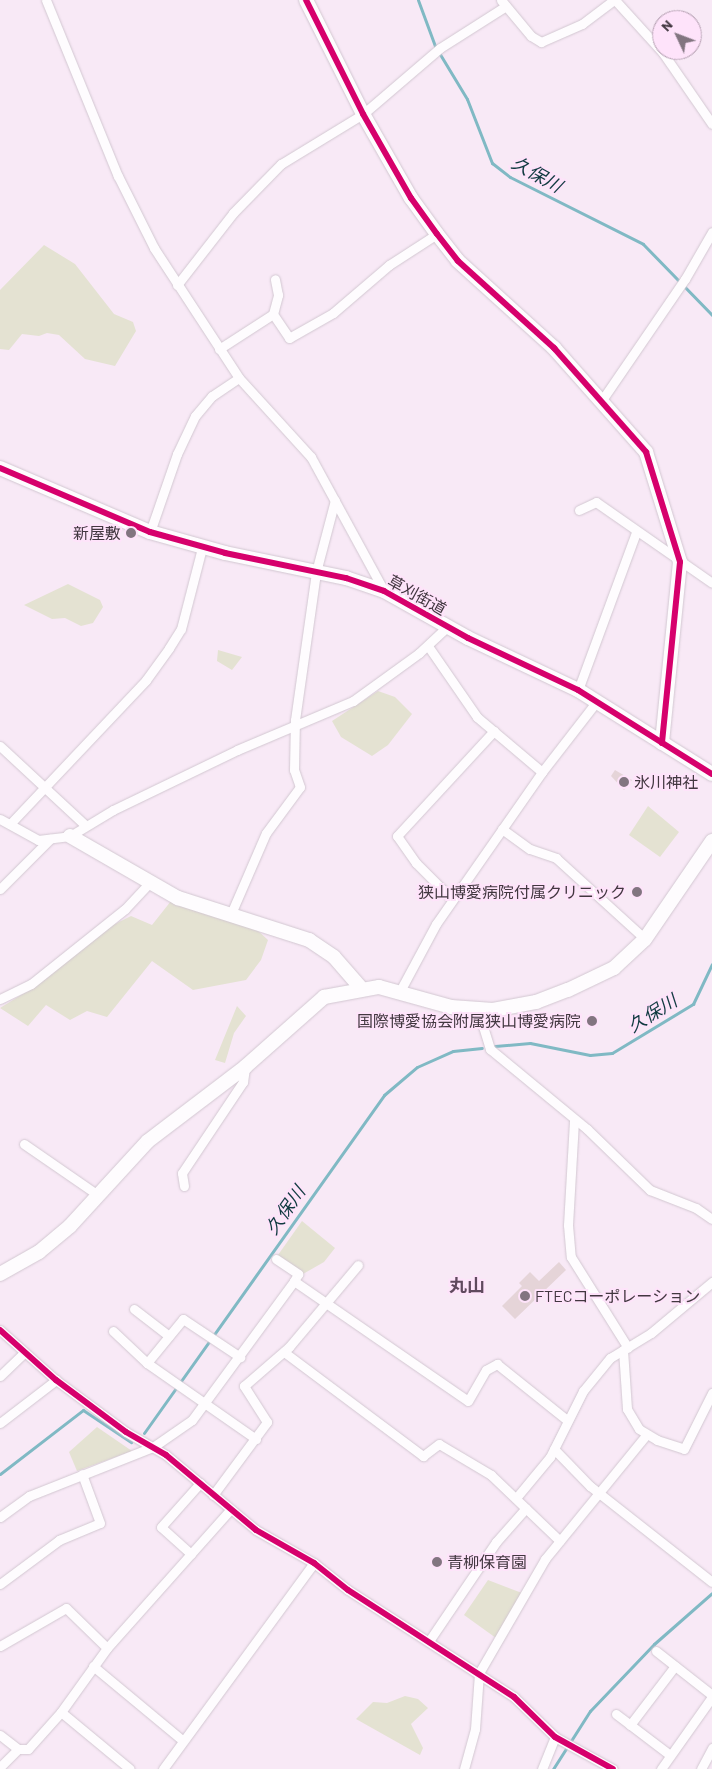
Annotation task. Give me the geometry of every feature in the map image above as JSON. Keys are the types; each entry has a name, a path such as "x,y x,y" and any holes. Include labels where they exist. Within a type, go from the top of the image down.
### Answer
{"street":[{"path":"46,0 118,176 154,248 239,378 312,457 384,591"},
{"path":"306,0 363,114 437,234 458,261 524,317 602,400 646,452 680,562 662,743"},
{"path":"177,285 233,213 280,164 363,114 440,48 504,3 531,36 548,42 582,24 614,0 662,53 712,124"},
{"path":"602,400 685,279 712,232"},
{"path":"273,314 288,338 333,313 390,266 437,234"},
{"path":"219,349 273,314 278,295 274,279"},
{"path":"150,532 177,454 195,416 212,396 239,378"},
{"name":"草刈街道","path":"0,468 150,532 202,548 316,572 384,591 447,627 578,690 712,774"},
{"path":"230,916 266,833 300,787 294,770 295,726 316,572 335,500"},
{"path":"579,510 596,502 636,532 712,582"},
{"path":"578,690 636,532"},
{"path":"10,824 146,680 177,637 202,548"},
{"path":"0,819 34,838 50,840 70,836 86,826 237,750 353,701 428,646 447,627"},
{"path":"428,646 477,717 542,772"},
{"path":"400,991 414,958 452,899 542,772 597,701"},
{"path":"452,899 416,863 396,836 494,731"},
{"path":"0,746 46,786 86,826"},
{"path":"502,829 530,849 556,858 645,939"},
{"path":"70,836 178,898 309,940 334,957 360,987"},
{"path":"0,889 50,840"},
{"path":"0,1274 39,1252 70,1226 148,1141 246,1067 324,996 360,987 400,991 437,1004 478,1010 536,1002 600,977 645,939 712,841"},
{"path":"0,999 31,984 125,909 151,881"},
{"path":"478,1010 490,1049 574,1121 587,1129 650,1190 696,1208 712,1219"},
{"path":"184,1186 182,1173 243,1082 246,1067"},
{"path":"574,1121 569,1246 571,1257 626,1349 627,1408 646,1435 684,1449 712,1393"},
{"path":"24,1144 98,1195"},
{"path":"0,1517 28,1496 153,1447 192,1420 208,1404 298,1274 276,1259"},
{"path":"213,1495 267,1422 244,1386 284,1352 327,1304 358,1265"},
{"path":"294,1281 468,1402 486,1370 497,1364 567,1420"},
{"path":"516,1498 554,1449 583,1391 610,1358 626,1349 686,1306 712,1282"},
{"path":"134,1309 169,1336"},
{"path":"147,1363 183,1319 240,1357"},
{"path":"0,1330 23,1354 56,1380 126,1432 153,1447 200,1483 230,1510 314,1563 348,1590 429,1640 514,1697 557,1738 613,1769"},
{"path":"113,1331 147,1363 256,1439"},
{"path":"284,1352 423,1456 431,1454 439,1444 491,1475 560,1541"},
{"path":"0,1376 23,1354"},
{"path":"0,1423 56,1380"},
{"path":"464,1769 475,1729 479,1673 512,1622 534,1576 597,1492 646,1435"},
{"path":"554,1449 597,1492 712,1581"},
{"path":"0,1584 59,1540 100,1523 82,1474"},
{"path":"191,1554 161,1527 200,1483"},
{"path":"429,1640 496,1542 526,1508"},
{"path":"0,1735 18,1749 28,1749 61,1712 108,1648 230,1510"},
{"path":"163,1769 182,1740 314,1563"},
{"path":"0,1646 66,1608 108,1648"},
{"path":"656,1650 712,1696 661,1769"},
{"path":"93,1666 182,1740"},
{"path":"630,1725 675,1666"},
{"path":"61,1712 130,1769"},
{"path":"616,1714 670,1755"},
{"path":"542,1769 557,1738"},
{"path":"701,1769 712,1748"},
{"path":"0,1766 18,1749"}],"shaded area":[{"path":"44,245 75,264 114,314 133,322 136,331 115,366 85,359 59,335 47,333 39,336 22,334 9,350 0,349 0,290"},
{"path":"68,584 100,600 103,607 93,623 81,626 65,618 52,619 24,605"},
{"path":"218,650 242,657 232,670 217,661"},
{"path":"378,691 395,697 412,714 388,745 372,756 341,737 332,721"},
{"path":"648,806 679,832 660,857 629,835"},
{"path":"171,901 256,929 268,940 261,960 246,980 193,990 152,961 107,1017 87,1011 70,1020 46,1005 28,1026 0,1008 34,987 95,934 131,916 152,925"},
{"path":"237,1006 246,1016 234,1033 225,1063 215,1060"},
{"path":"302,1221 335,1248 324,1262 303,1274 278,1255"},
{"path":"97,1427 132,1451 77,1471 69,1452"},
{"path":"488,1580 522,1593 496,1638 464,1615"},
{"path":"405,1696 418,1699 428,1708 411,1724 423,1748 420,1755 356,1719 373,1702 387,1703"}],"building":[{"name":"氷川神社","path":"615,770 632,780 624,790 611,776"},
{"name":"FTECコーポレーション","path":"559,1262 566,1270 515,1319 502,1306 522,1286 519,1283 530,1272 539,1281"}],"waterway":[{"name":"久保川","path":"418,0 435,46 467,99 492,163 510,177 643,244 712,315"},
{"name":"久保川","path":"495,1046 530,1043 590,1055 612,1053 693,1004 712,964"},
{"name":"久保川","path":"144,1433 384,1095 417,1067 453,1051 482,1048"},
{"name":"久保川","path":"0,1474 83,1410 131,1442"},
{"path":"553,1769 590,1711 654,1644 712,1593"}],"cycle path":[{"path":"306,0 363,114 411,198 437,234 458,261 554,348 646,452 680,562 662,743"},
{"path":"0,468 150,532 225,553 346,578 384,591 468,638 578,690 712,774"},
{"path":"0,1330 56,1380 126,1432 166,1455 256,1530 314,1563 348,1590 514,1697 555,1737 613,1769"}],"place":[{"name":"新屋敷","path":"131,533"},
{"name":"氷川神社","path":"624,782"},
{"name":"狭山博愛病院付属クリニック","path":"637,892"},
{"name":"国際博愛協会附属狭山博愛病院","path":"592,1021"},
{"name":"FTECコーポレーション","path":"525,1296"},
{"name":"青柳保育園","path":"437,1562"}],"district":[{"name":"丸山","path":"467,1285"}]}
